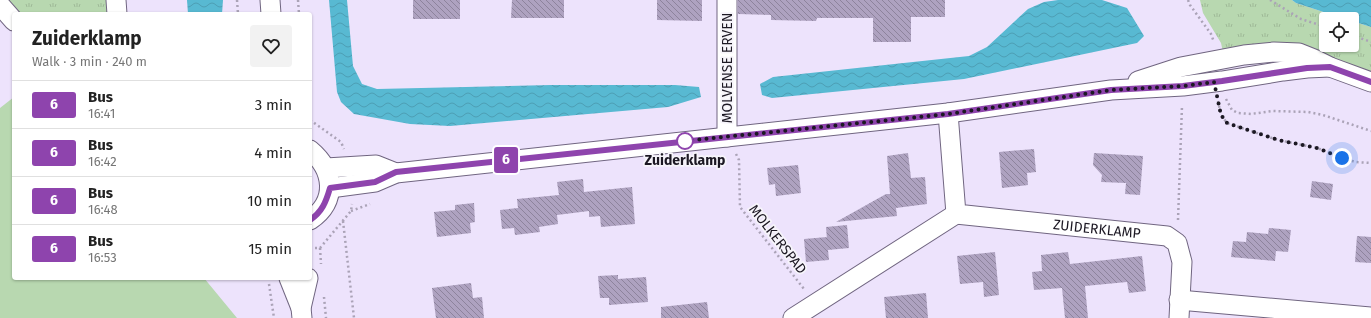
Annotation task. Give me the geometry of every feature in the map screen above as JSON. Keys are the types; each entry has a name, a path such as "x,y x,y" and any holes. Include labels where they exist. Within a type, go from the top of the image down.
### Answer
{"street":[{"path":"116,0 117,12"},
{"path":"270,0 271,12"},
{"name":"MOLVENSE ERVEN","path":"727,0 727,137"},
{"path":"0,5 12,19"},
{"path":"1111,90 1181,67 1244,55 1274,52 1299,53 1330,67 1371,82"},
{"path":"330,188 375,182 396,172 948,114 1111,90 1183,86 1218,82 1283,71 1330,67"},
{"path":"793,318 956,214 948,114"},
{"path":"312,152 319,157 326,168 330,188 326,203 318,215 312,219"},
{"path":"326,168 376,165 396,172"},
{"name":"ZUIDERKLAMP","path":"956,214 1167,236 1177,243"},
{"path":"1177,243 1182,262 1179,309 1371,317"},
{"path":"290,280 302,313"},
{"path":"302,313 308,280"}],"path":[{"path":"237,0 238,12"},
{"path":"298,0 299,12"},
{"path":"1188,0 1210,34 1216,46 1219,60"},
{"path":"1270,0 1301,19 1319,25"},
{"path":"1359,38 1371,42"},
{"path":"1218,82 1228,104 1232,110 1238,114 1251,114 1273,110 1308,112 1371,131"},
{"path":"1218,82 1221,115 1227,123 1278,140 1317,148 1355,162 1371,163"},
{"path":"1177,243 1183,99"},
{"path":"312,121 341,142 345,150"},
{"name":"MOLKERSPAD","path":"727,137 739,160 740,207 815,303"},
{"path":"312,248 320,248 351,211"},
{"path":"343,221 354,318"},
{"path":"269,280 274,318"}],"green space":[{"path":"7,0 109,0 110,12 17,12"},
{"path":"1200,0 1292,0 1296,3 1324,12 1319,12 1319,52 1359,52 1359,23 1371,27 1371,71 1353,67 1223,52 1221,43 1203,13"},
{"path":"12,99 12,280 206,280 237,318 0,318 0,108"}],"water":[{"path":"187,0 223,0 222,12 188,12"},
{"path":"329,0 347,0 353,66 362,84 377,89 551,85 675,85 699,87 701,97 668,107 450,126 410,124 354,114 341,102 337,92"},
{"path":"1058,0 1102,0 1127,8 1144,36 1137,43 964,79 772,98 762,95 760,84 773,77 969,56 987,47 1028,9 1044,2"},
{"path":"1292,0 1371,0 1371,27 1359,23 1359,12 1324,12 1296,3"}],"building":[{"path":"413,0 460,0 460,19 413,19"},
{"path":"512,0 564,0 564,18 511,18"},
{"path":"657,0 702,0 702,21 657,20"},
{"path":"738,0 945,0 945,17 911,17 911,42 873,42 873,18 817,18 816,21 771,20 771,15 738,14"},
{"path":"1034,149 1036,172 1027,173 1028,185 1002,188 999,152"},
{"path":"908,153 911,178 925,177 927,204 896,208 897,216 836,222 886,194 890,194 887,156"},
{"path":"1094,153 1143,156 1140,195 1125,194 1126,183 1101,182 1102,175 1093,165"},
{"path":"798,165 801,193 776,196 775,184 769,185 767,168"},
{"path":"583,179 584,192 632,187 635,224 601,227 600,216 589,217 589,211 557,215 558,224 539,227 540,232 515,235 514,228 502,229 500,210 518,208 517,199 559,195 557,182"},
{"path":"1312,181 1333,184 1331,200 1310,197"},
{"path":"474,203 475,222 470,223 471,233 437,237 434,212 455,210 455,205"},
{"path":"847,225 849,248 828,250 829,260 806,262 804,239 827,237 826,227"},
{"path":"1269,228 1291,230 1288,252 1276,251 1275,261 1231,257 1233,241 1246,242 1247,232 1268,234"},
{"path":"1357,236 1371,237 1371,263 1355,262"},
{"path":"995,252 999,295 984,297 983,282 960,284 957,256"},
{"path":"1068,252 1070,264 1142,256 1146,291 1129,293 1127,282 1085,286 1088,318 1065,318 1062,288 1034,290 1032,272 1042,271 1041,255"},
{"path":"618,275 618,279 646,277 648,302 609,305 609,298 600,298 598,276"},
{"path":"471,283 473,298 482,297 484,318 436,318 432,288"},
{"path":"926,293 928,318 886,318 884,297"},
{"path":"707,302 709,318 661,318 661,307"}],"bus line":[{"name":"6","path":"312,219 318,215 326,203 330,188 375,182 396,172 948,114 1111,90 1183,86 1307,68 1330,67 1371,82"}],"place":[{"name":"Zuiderklamp","path":"685,141"}],"route":[{"path":"685,141 948,114 1111,90 1183,86 1214,82 1221,115 1227,123 1278,140 1317,148 1342,158"}]}
